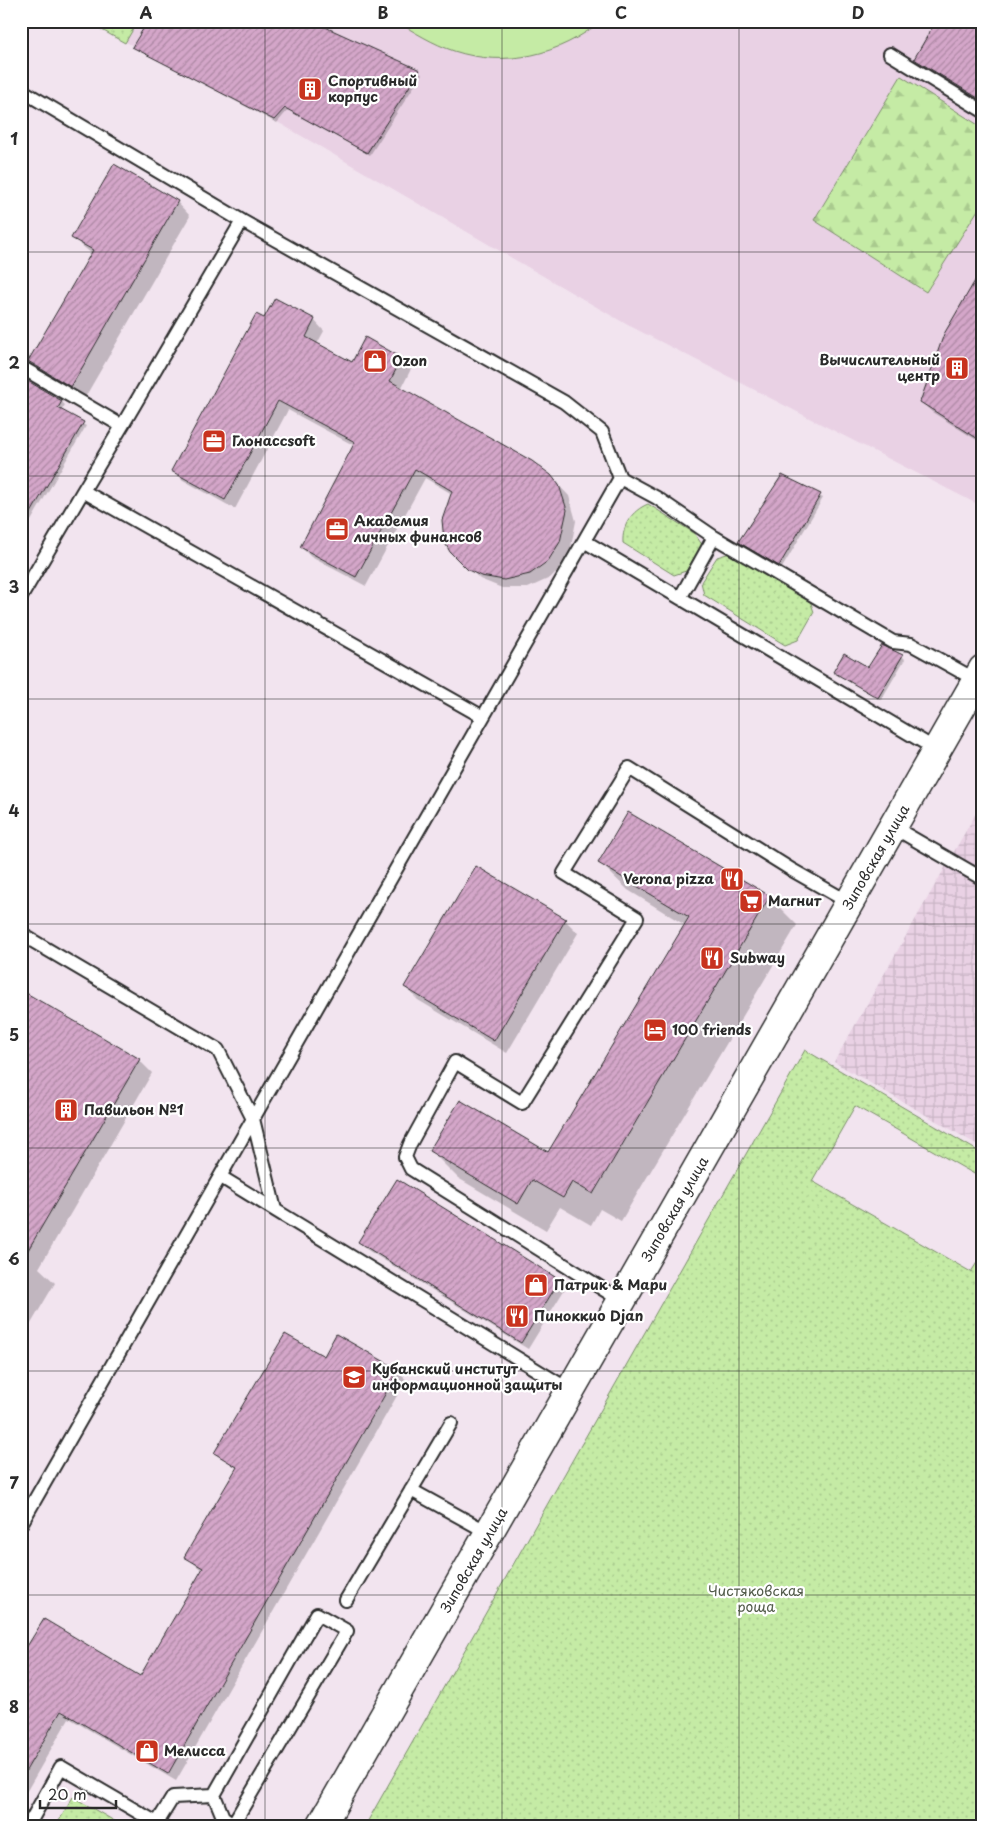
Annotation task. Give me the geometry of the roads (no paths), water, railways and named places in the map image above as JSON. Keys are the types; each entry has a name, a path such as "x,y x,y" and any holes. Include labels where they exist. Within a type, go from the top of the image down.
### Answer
{"street":[{"name":"Зиповская улица","path":"320,1826 571,1392 980,675"}],"lane":[{"path":"890,54 983,110"},
{"path":"21,90 242,221 564,402 602,432 620,478 658,498 714,537 893,642 911,644 980,675"},
{"path":"21,597 242,221"},
{"path":"21,366 122,426"},
{"path":"21,1524 620,478"},
{"path":"83,491 483,717"},
{"path":"680,598 714,537"},
{"path":"584,540 937,750"},
{"path":"622,1301 411,1169 405,1158 410,1144 455,1062 522,1104 637,918 564,873 629,768 792,870 850,902"},
{"path":"893,827 983,879"},
{"path":"21,934 218,1050 253,1119 275,1210"},
{"path":"221,1177 571,1392"},
{"path":"346,1600 451,1423"},
{"path":"411,1490 489,1533"},
{"path":"317,1614 347,1631 234,1824 223,1818 214,1795 317,1614"},
{"path":"28,1826 61,1766 159,1824 173,1796 214,1795"}],"place":[{"name":"Спортивный корпус","path":"310,89"},
{"name":"Ozon","path":"375,361"},
{"name":"Вычислительный центр","path":"957,368"},
{"name":"Глонассsoft","path":"214,441"},
{"name":"Академия личных финансов","path":"337,529"},
{"name":"Verona pizza","path":"732,879"},
{"name":"Магнит","path":"751,901"},
{"name":"Subway","path":"712,958"},
{"name":"100 friends","path":"655,1030"},
{"name":"Павильон №1","path":"66,1110"},
{"name":"Патрик & Мари","path":"536,1285"},
{"name":"Пиноккио Djan","path":"517,1316"},
{"name":"Кубанский институт информационной защиты","path":"354,1377"},
{"name":"Мелисса","path":"147,1751"}],"park label":[{"name":"Чистяковская роща","path":"756,1599"}]}
